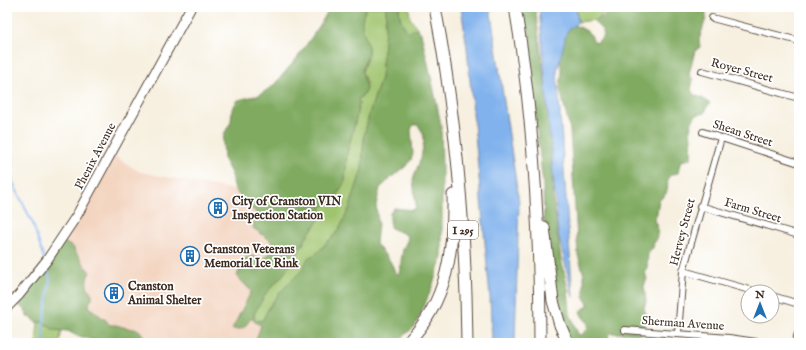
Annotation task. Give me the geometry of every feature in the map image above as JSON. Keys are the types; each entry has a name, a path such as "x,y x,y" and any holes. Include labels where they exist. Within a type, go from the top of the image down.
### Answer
{"highway":[{"name":"I 295","path":"435,7 446,74 457,161 466,291 467,343"},
{"path":"515,7 533,144 541,189 544,231 552,291 557,316 563,334 568,343"},
{"path":"408,343 424,325 435,306 448,267 454,210 452,118"},
{"path":"533,144 539,276 540,343"}],"main road":[{"name":"Phenix Avenue","path":"7,307 19,295 47,260 76,215 191,7"},
{"path":"797,343 799,335"}],"street":[{"path":"712,18 799,41"},
{"name":"Royer Street","path":"702,71 799,98"},
{"name":"Shean Street","path":"703,132 799,163"},
{"name":"Hervey Street","path":"678,333 682,270 721,138"},
{"name":"Farm Street","path":"700,206 799,235"},
{"path":"682,270 740,287"},
{"path":"780,298 799,304"},
{"name":"Sherman Avenue","path":"625,330 678,333 763,343"}],"shaded area":[{"path":"111,154 140,172 235,190 242,203 248,208 256,211 255,219 260,234 270,240 275,247 264,259 252,256 250,294 251,318 261,325 255,343 149,343 139,330 110,325 90,308 89,303 93,296 87,285 87,280 90,272 75,252 74,248 61,240"}],"green space":[{"path":"330,7 365,7 362,26 368,49 362,71 366,90 358,99 359,104 347,153 345,181 334,200 321,207 322,215 282,276 266,293 254,314 254,320 262,321 280,292 302,270 308,258 317,253 339,230 350,207 362,169 364,135 381,78 386,7 399,7 401,21 409,33 413,29 418,29 421,33 441,125 442,257 431,290 415,326 396,343 255,343 261,325 256,323 251,318 242,329 232,329 251,291 237,276 243,259 252,256 264,259 275,247 270,240 253,228 256,211 248,208 242,203 235,190 231,173 224,160 224,134 231,122 232,109 238,100 259,95 273,86 298,57 320,25","holes":["413,125 418,125 423,133 424,141 421,158 413,179 416,206 414,210 394,208 390,213 390,227 408,237 403,249 399,274 396,273 390,261 376,244 378,223 376,205 380,188 411,160 413,154 411,130"]},
{"path":"365,7 386,7 385,29 381,78 364,135 362,169 350,207 339,230 317,253 308,259 302,270 270,305 262,321 254,320 254,314 266,293 282,276 314,227 321,207 334,200 345,181 347,153 359,104 358,99 365,94 366,82 362,72 368,54 361,20"},
{"path":"399,7 409,7 410,18 418,29 413,29 409,34 401,21"},
{"path":"523,7 535,7 543,69 552,117 553,199 561,259 568,289 570,314 578,334 581,335 588,328 588,323 580,311 588,306 588,304 584,297 584,275 578,255 570,130 560,89 562,70 555,38 568,28 575,26 591,35 596,43 602,38 603,31 595,23 595,20 605,16 610,7 706,7 706,18 699,40 700,47 695,51 689,74 693,80 691,90 694,95 710,103 705,113 696,115 692,122 690,130 691,159 681,161 678,173 669,176 666,193 659,199 657,213 654,220 658,229 656,241 654,242 653,248 648,253 647,268 645,272 647,279 644,286 646,301 644,309 647,315 644,321 643,334 610,333 606,343 568,343 562,329 544,226 543,184"},
{"path":"576,7 611,7 610,10 596,20 578,22"},
{"path":"61,240 74,248 75,252 90,272 87,278 87,285 92,294 92,298 89,303 90,308 110,325 139,330 149,343 111,343 97,341 77,336 68,331 54,330 43,322 35,322 33,318 27,317 26,311 14,301"},
{"path":"38,322 43,322 54,330 62,331 59,343 36,343"},
{"path":"642,339 704,343 641,343"}],"water":[{"path":"461,7 490,7 519,202 515,343 492,343 490,297 467,48"},
{"path":"539,7 576,7 578,22 567,31 557,71 573,297 558,233"}],"waterway":[{"path":"7,147 10,151 12,159 12,181 33,224 44,259"},
{"path":"45,343 43,329 50,281 46,266"}],"place":[{"name":"City of Cranston VIN Inspection Station","path":"218,208"},
{"name":"Cranston Veterans Memorial Ice Rink","path":"190,256"},
{"name":"Cranston Animal Shelter","path":"114,293"}]}
